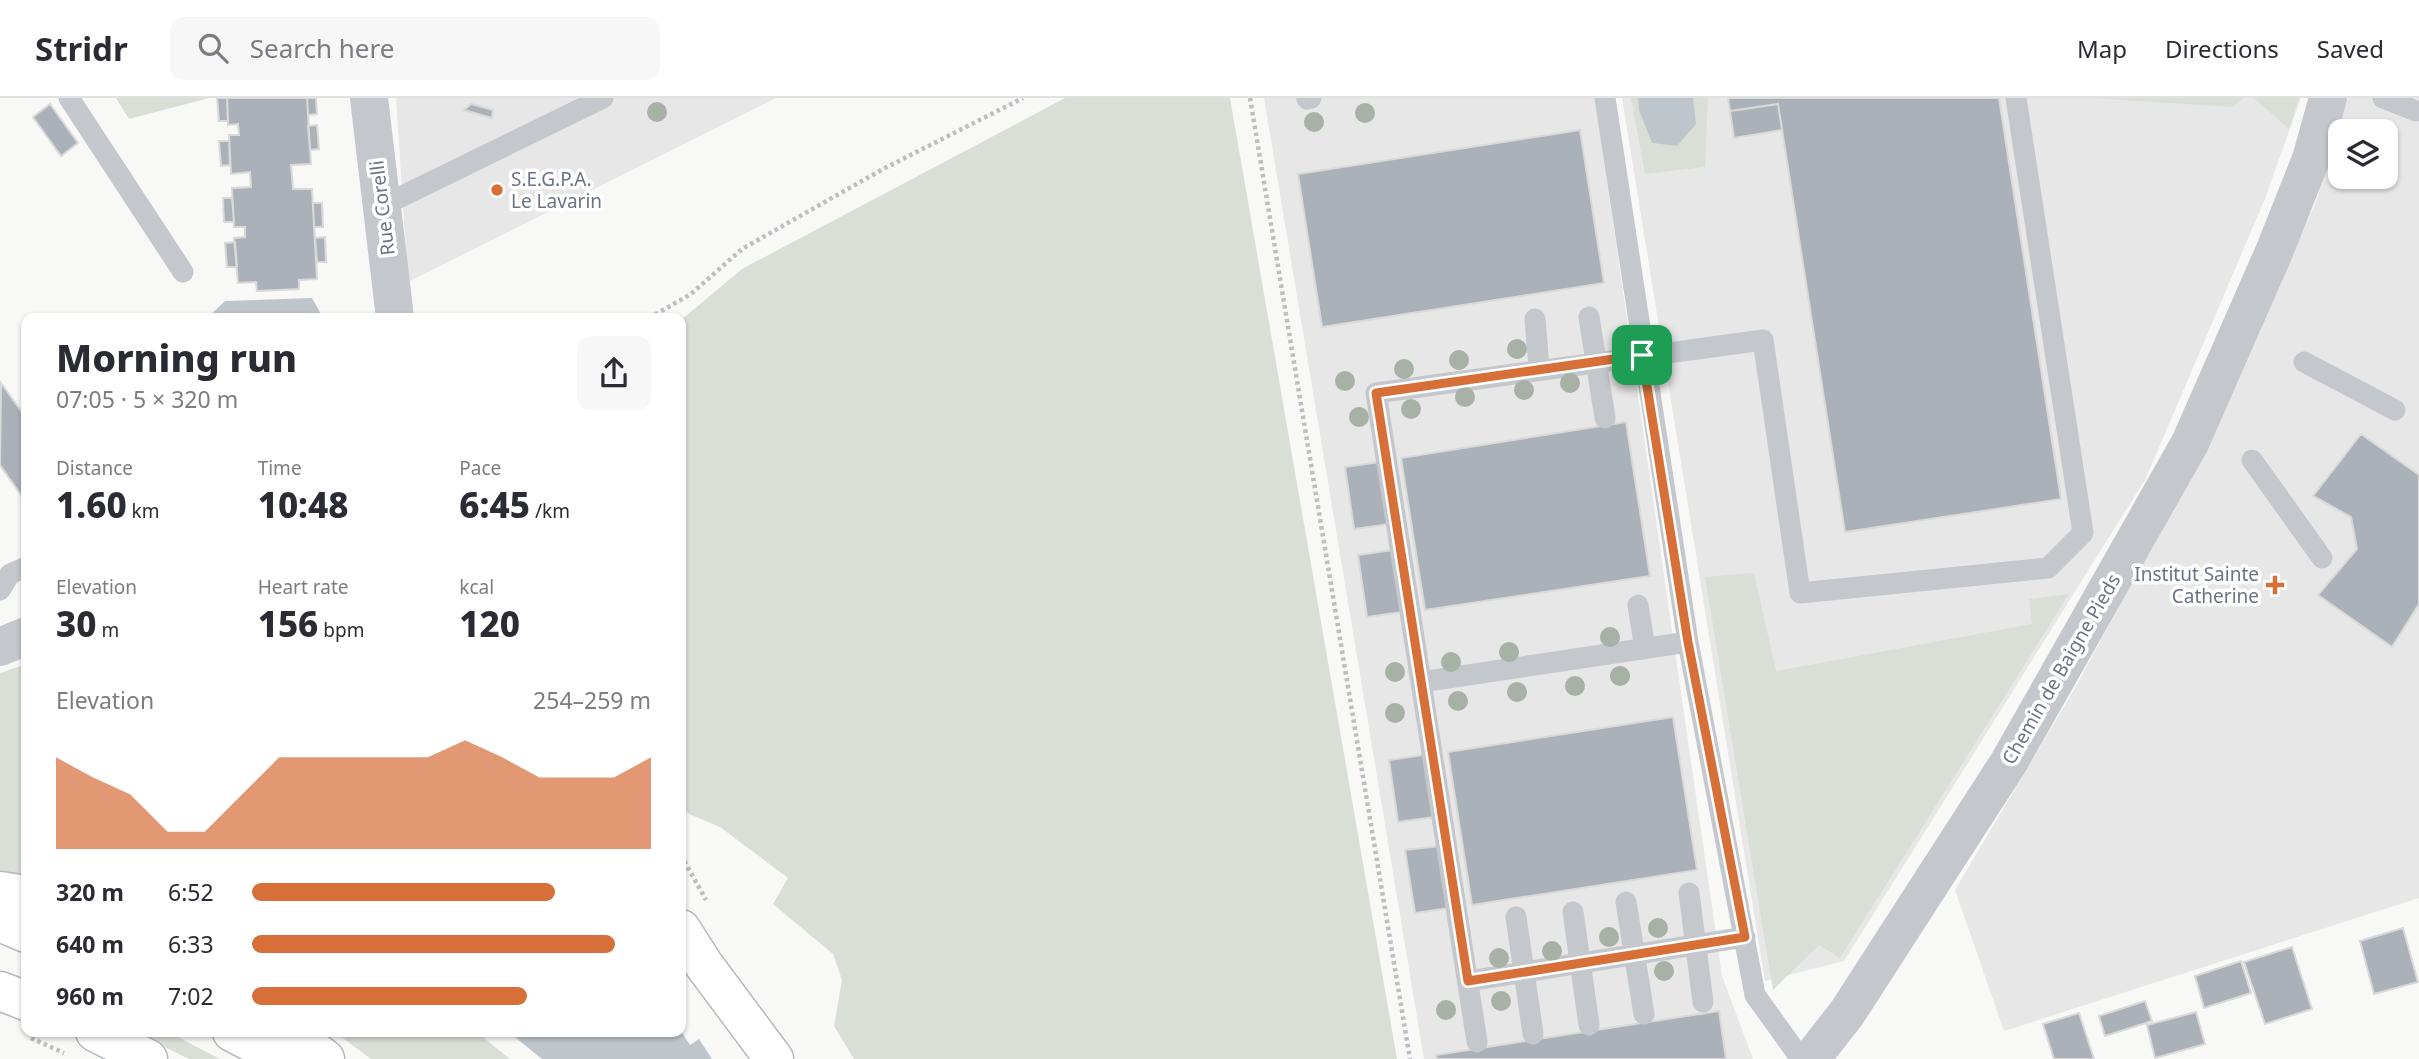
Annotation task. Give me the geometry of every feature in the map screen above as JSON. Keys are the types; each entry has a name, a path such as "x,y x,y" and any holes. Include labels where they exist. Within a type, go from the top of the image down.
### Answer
{"main road":[{"path":"0,891 21,894"},
{"path":"0,922 21,931"},
{"path":"686,937 774,1059"},
{"path":"0,991 21,1015"},
{"path":"242,1037 284,1059"},
{"path":"296,1037 325,1059"},
{"path":"81,1043 148,1059"}],"street":[{"name":"Rue Corelli","path":"369,98 394,313"},
{"name":"Chemin de Baigne Pieds","path":"1811,1059 1847,1013 2009,762 2190,443 2293,205 2311,159 2328,98"},
{"path":"0,647 21,638"}],"lane":[{"path":"69,98 183,272"},
{"path":"382,206 603,98"},
{"path":"1605,98 1642,355 1688,642 1755,995 1801,1059"},
{"path":"1477,1042 1376,393 1539,368 1763,340 1800,593 2048,568 2083,533 2017,98"},
{"path":"2383,98 2416,111"},
{"path":"1589,317 1605,418"},
{"path":"1535,318 1539,368"},
{"path":"2304,362 2395,410"},
{"path":"2252,460 2322,558"},
{"path":"0,590 10,574 21,569"},
{"path":"1638,605 1645,649"},
{"path":"1421,682 1688,642"},
{"path":"1689,894 1703,1002"},
{"path":"1626,902 1644,1014"},
{"path":"1573,912 1589,1025"},
{"path":"1516,918 1533,1034"},
{"path":"1468,981 1745,937"}],"path":[{"path":"658,313 691,294 742,249 883,169 1023,98"},
{"path":"1250,98 1410,1059"}],"shaded area":[{"path":"116,98 209,98 129,119"},
{"name":"S.E.G.P.A. Le Lavarin","path":"396,98 776,98 408,282"},
{"path":"1065,98 1230,98 1397,1059 854,1059 834,1026 842,980 833,954 773,904 788,878 720,827 686,811 686,316 742,269"},
{"path":"1264,98 1595,98 1722,976 1753,1059 1424,1059"},
{"path":"1622,98 2301,98 2264,201 2146,478 1844,961 1765,981"},
{"path":"1631,98 1708,98 1705,167 1645,174"},
{"path":"1638,98 1693,98 1696,124 1677,146 1652,143 1639,110"},
{"path":"2092,98 2243,98 2232,107"},
{"path":"2254,98 2299,98 2289,129"},
{"name":"Institut Sainte Catherine","path":"2348,98 2419,98 2419,898 2004,1031 1955,890 2075,688 2187,481 2316,202 2328,163 2328,189 2398,189 2398,119 2342,119"},
{"path":"312,298 320,313 212,313 225,301"},
{"path":"1754,573 1776,671 2032,624 2029,599 2069,594 1840,958 1819,945 1773,990 1705,577"},
{"path":"21,666 21,876 0,874 0,673"},
{"path":"145,1037 178,1037 220,1059 189,1059"},
{"path":"341,1037 483,1037 510,1059 371,1059"},
{"path":"515,1037 685,1037 690,1045 699,1039 712,1059 542,1059"}],"building":[{"path":"217,98 227,98 228,121 219,121"},
{"path":"227,98 307,98 311,164 291,165 293,189 312,189 317,279 299,280 299,289 257,291 256,282 238,283 234,238 245,237 245,227 234,227 232,188 251,187 250,172 231,174 229,135 239,135 238,124 228,125"},
{"path":"307,98 316,98 317,114 308,115"},
{"path":"1728,98 1999,98 2061,499 1845,532 1778,104 1730,111"},
{"path":"50,104 78,143 61,156 33,117"},
{"path":"471,104 493,110 492,118 464,110"},
{"path":"1778,104 1782,130 1734,138 1730,111"},
{"path":"317,125 319,149 310,150 308,126"},
{"path":"1580,130 1604,283 1322,327 1298,174"},
{"path":"219,141 229,141 230,165 221,166"},
{"path":"223,198 232,198 234,222 224,222"},
{"path":"313,203 322,203 323,227 314,227"},
{"path":"325,237 326,262 317,262 315,238"},
{"path":"235,242 237,267 227,267 225,243"},
{"path":"1,383 21,411 21,495 0,465"},
{"path":"1626,422 1650,576 1425,610 1401,458"},
{"path":"2361,434 2419,475 2419,604 2392,647 2318,595 2357,549 2351,517 2313,496"},
{"path":"1380,462 1390,524 1354,529 1345,467"},
{"path":"1393,550 1402,612 1367,617 1358,555"},
{"path":"1673,717 1697,870 1472,905 1448,752"},
{"path":"1423,755 1434,817 1398,822 1389,760"},
{"path":"1441,846 1450,908 1415,913 1405,850"},
{"path":"2403,928 2418,982 2374,994 2360,941"},
{"path":"2292,947 2312,1009 2265,1024 2244,962"},
{"path":"2241,961 2251,993 2204,1008 2195,976"},
{"path":"2145,1001 2152,1021 2105,1036 2099,1016"},
{"path":"1719,1011 1726,1059 1437,1059 1436,1055"},
{"path":"2196,1012 2205,1044 2155,1058 2147,1025"},
{"path":"2079,1013 2094,1059 2054,1059 2043,1024"}],"place":[{"name":"S.E.G.P.A. Le Lavarin","path":"497,190"},
{"name":"Institut Sainte Catherine","path":"2275,585"}],"route":[{"path":"1642,355 1688,642 1745,937 1468,981 1376,393 1642,355"}]}
